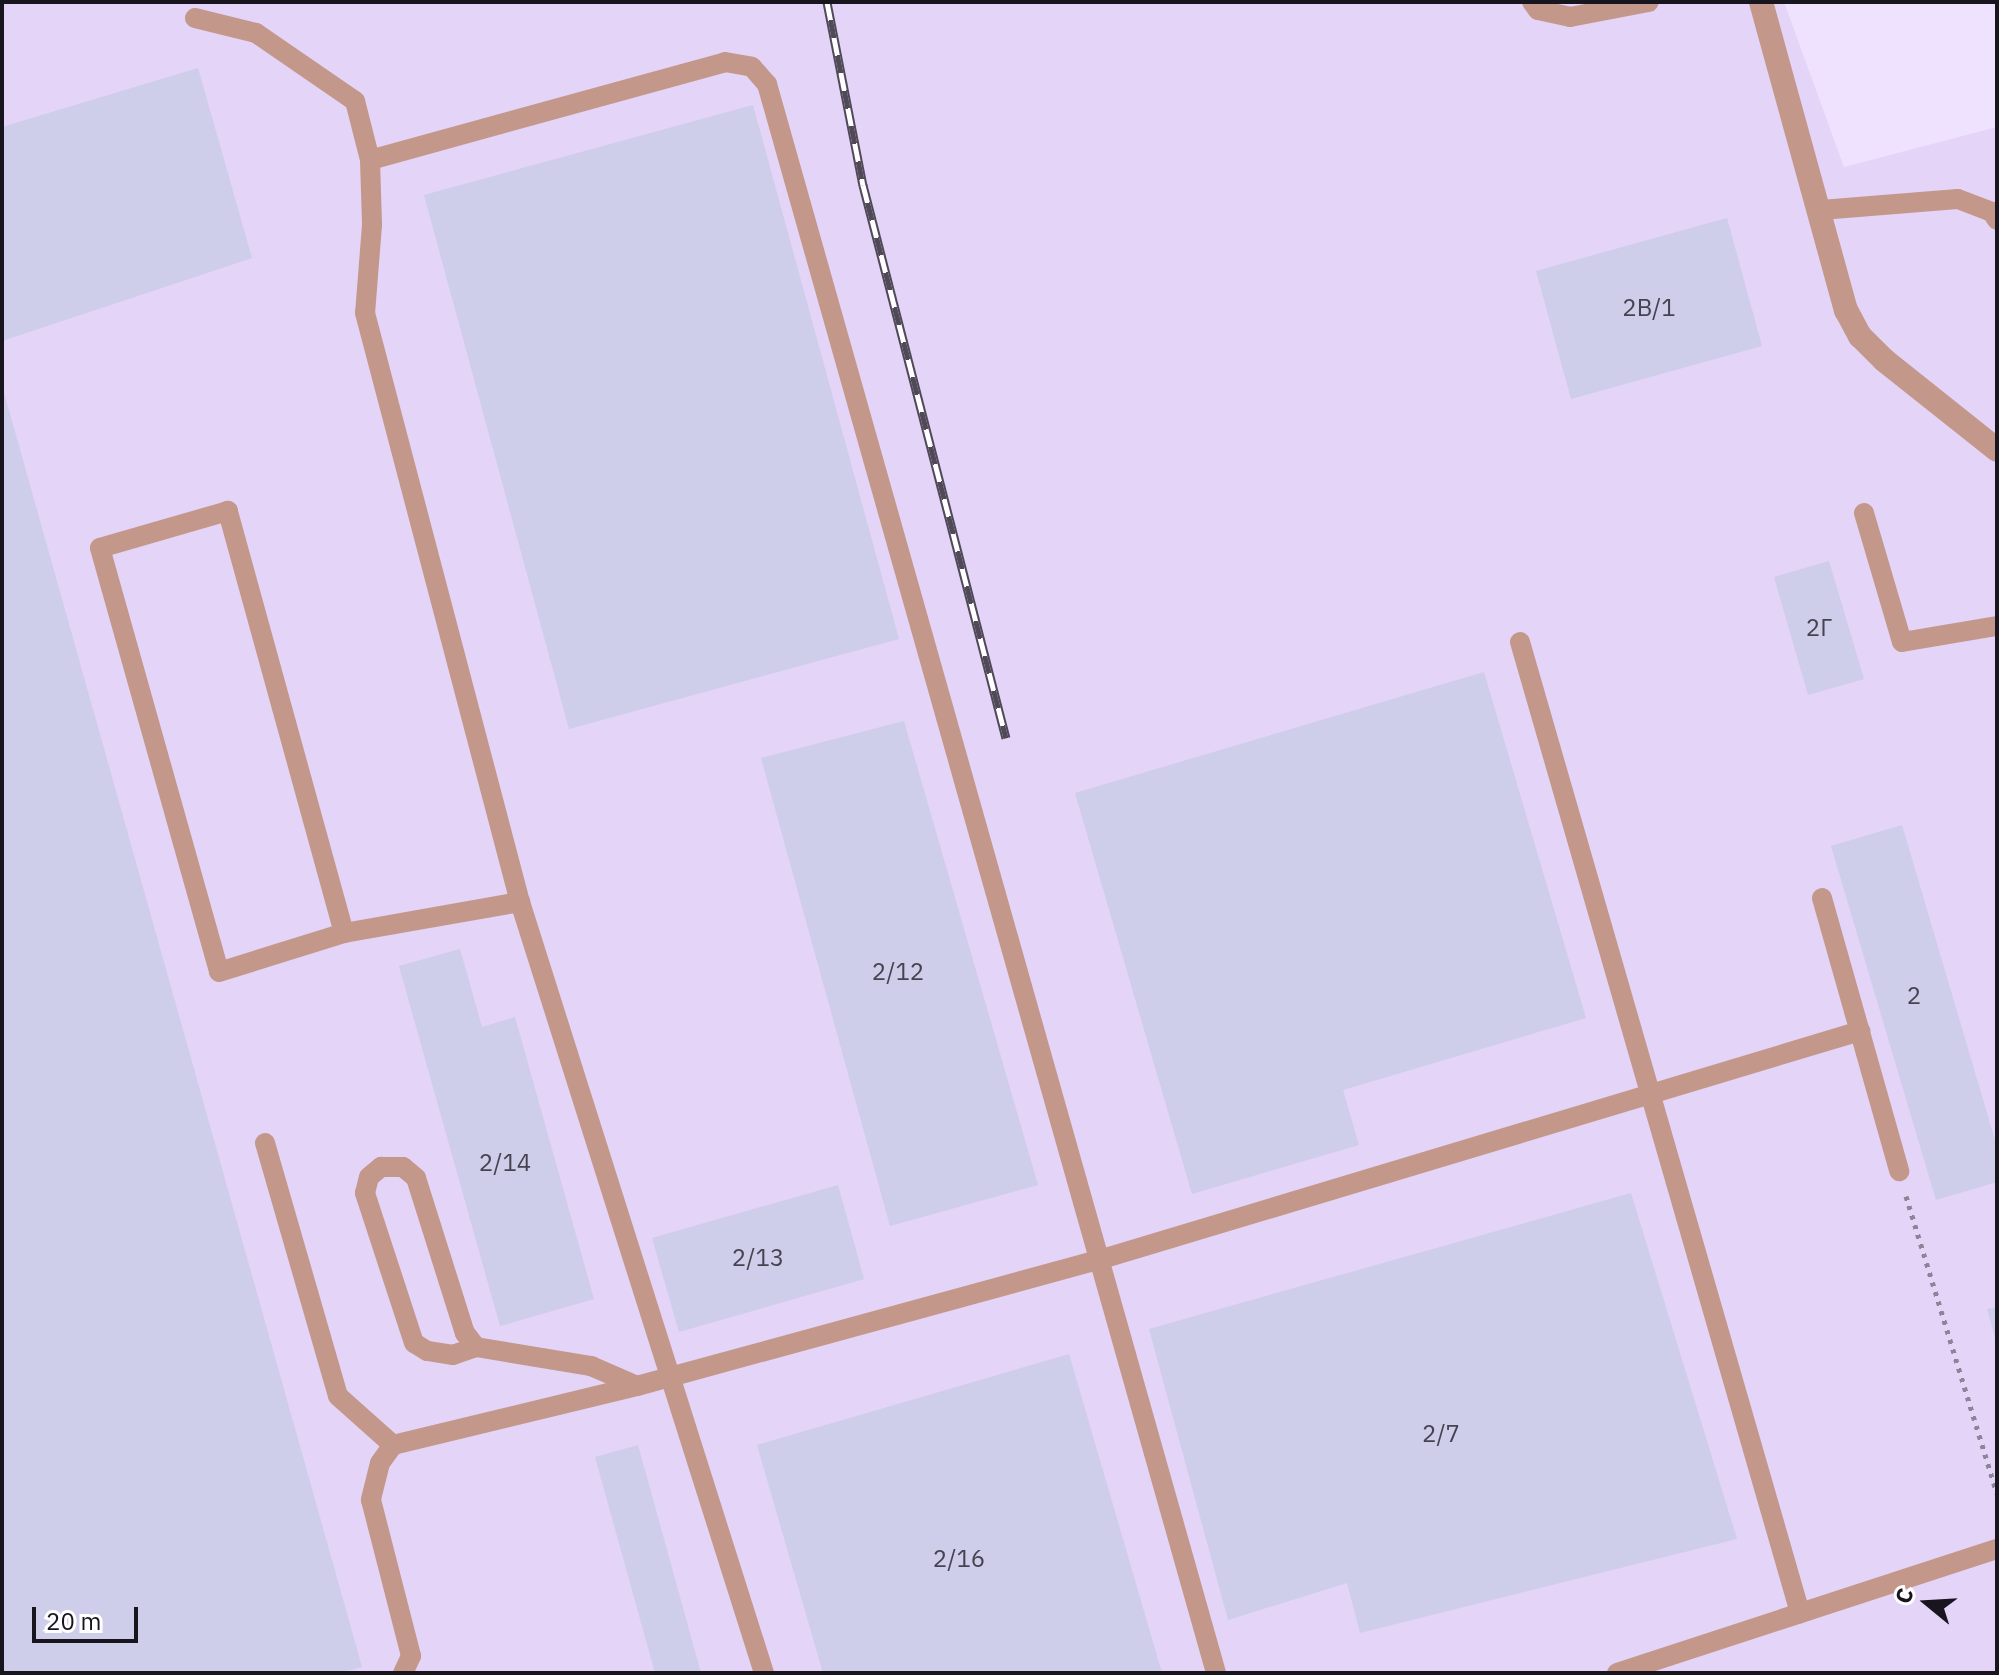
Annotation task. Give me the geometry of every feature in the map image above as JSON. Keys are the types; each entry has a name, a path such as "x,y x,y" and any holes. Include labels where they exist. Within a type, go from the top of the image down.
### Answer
{"street":[{"path":"1761,2 1821,210 1846,310 1860,336 1997,450"}],"lane":[{"path":"1532,2 1538,10 1570,17 1649,2"},
{"path":"195,18 256,33 355,101 370,160 372,225 365,313 520,902 764,1673"},
{"path":"370,160 725,62 752,67 767,84 1102,1259 1216,1673"},
{"path":"1821,210 1958,199 1995,214"},
{"path":"344,933 228,511 100,548 219,972 344,933 520,902"},
{"path":"1864,513 1902,642 1997,626"},
{"path":"1520,642 1800,1613"},
{"path":"1822,898 1899,1171"},
{"path":"403,1673 411,1656 371,1500 380,1463 393,1445 637,1386 1102,1259 1860,1031"},
{"path":"265,1143 338,1396 393,1445"},
{"path":"476,1347 465,1333 416,1178 403,1167 381,1167 369,1177 365,1193 414,1343 427,1351 453,1355 476,1347 591,1366 637,1386"},
{"path":"1617,1673 1997,1549"}],"path":[{"path":"1899,1171 1997,1493"}],"shaded area":[{"path":"2,2 1784,2 1844,167 1997,127 1997,1673 2,1673"}],"building":[{"path":"198,68 252,258 2,341 2,127"},
{"path":"753,105 899,639 569,729 424,195"},
{"path":"1727,218 1762,346 1571,399 1536,271"},
{"path":"3,389 362,1667 339,1673 2,1673"},
{"path":"1829,561 1864,679 1808,695 1774,577"},
{"path":"1484,672 1586,1018 1343,1090 1359,1145 1192,1194 1075,793"},
{"path":"904,721 1038,1185 890,1226 761,758"},
{"path":"1902,825 1997,1147 1997,1182 1936,1200 1831,846"},
{"path":"460,949 482,1027 515,1017 594,1299 500,1326 399,966"},
{"path":"838,1185 864,1279 679,1332 652,1238"},
{"path":"1631,1193 1737,1539 1360,1633 1347,1583 1228,1620 1149,1329"},
{"path":"1997,1307 1997,1341 1996,1341 1987,1309"},
{"path":"1069,1354 1162,1673 823,1673 757,1445"},
{"path":"638,1445 701,1673 655,1673 595,1457"}],"railway":[{"path":"827,2 863,185 1006,738"}]}
